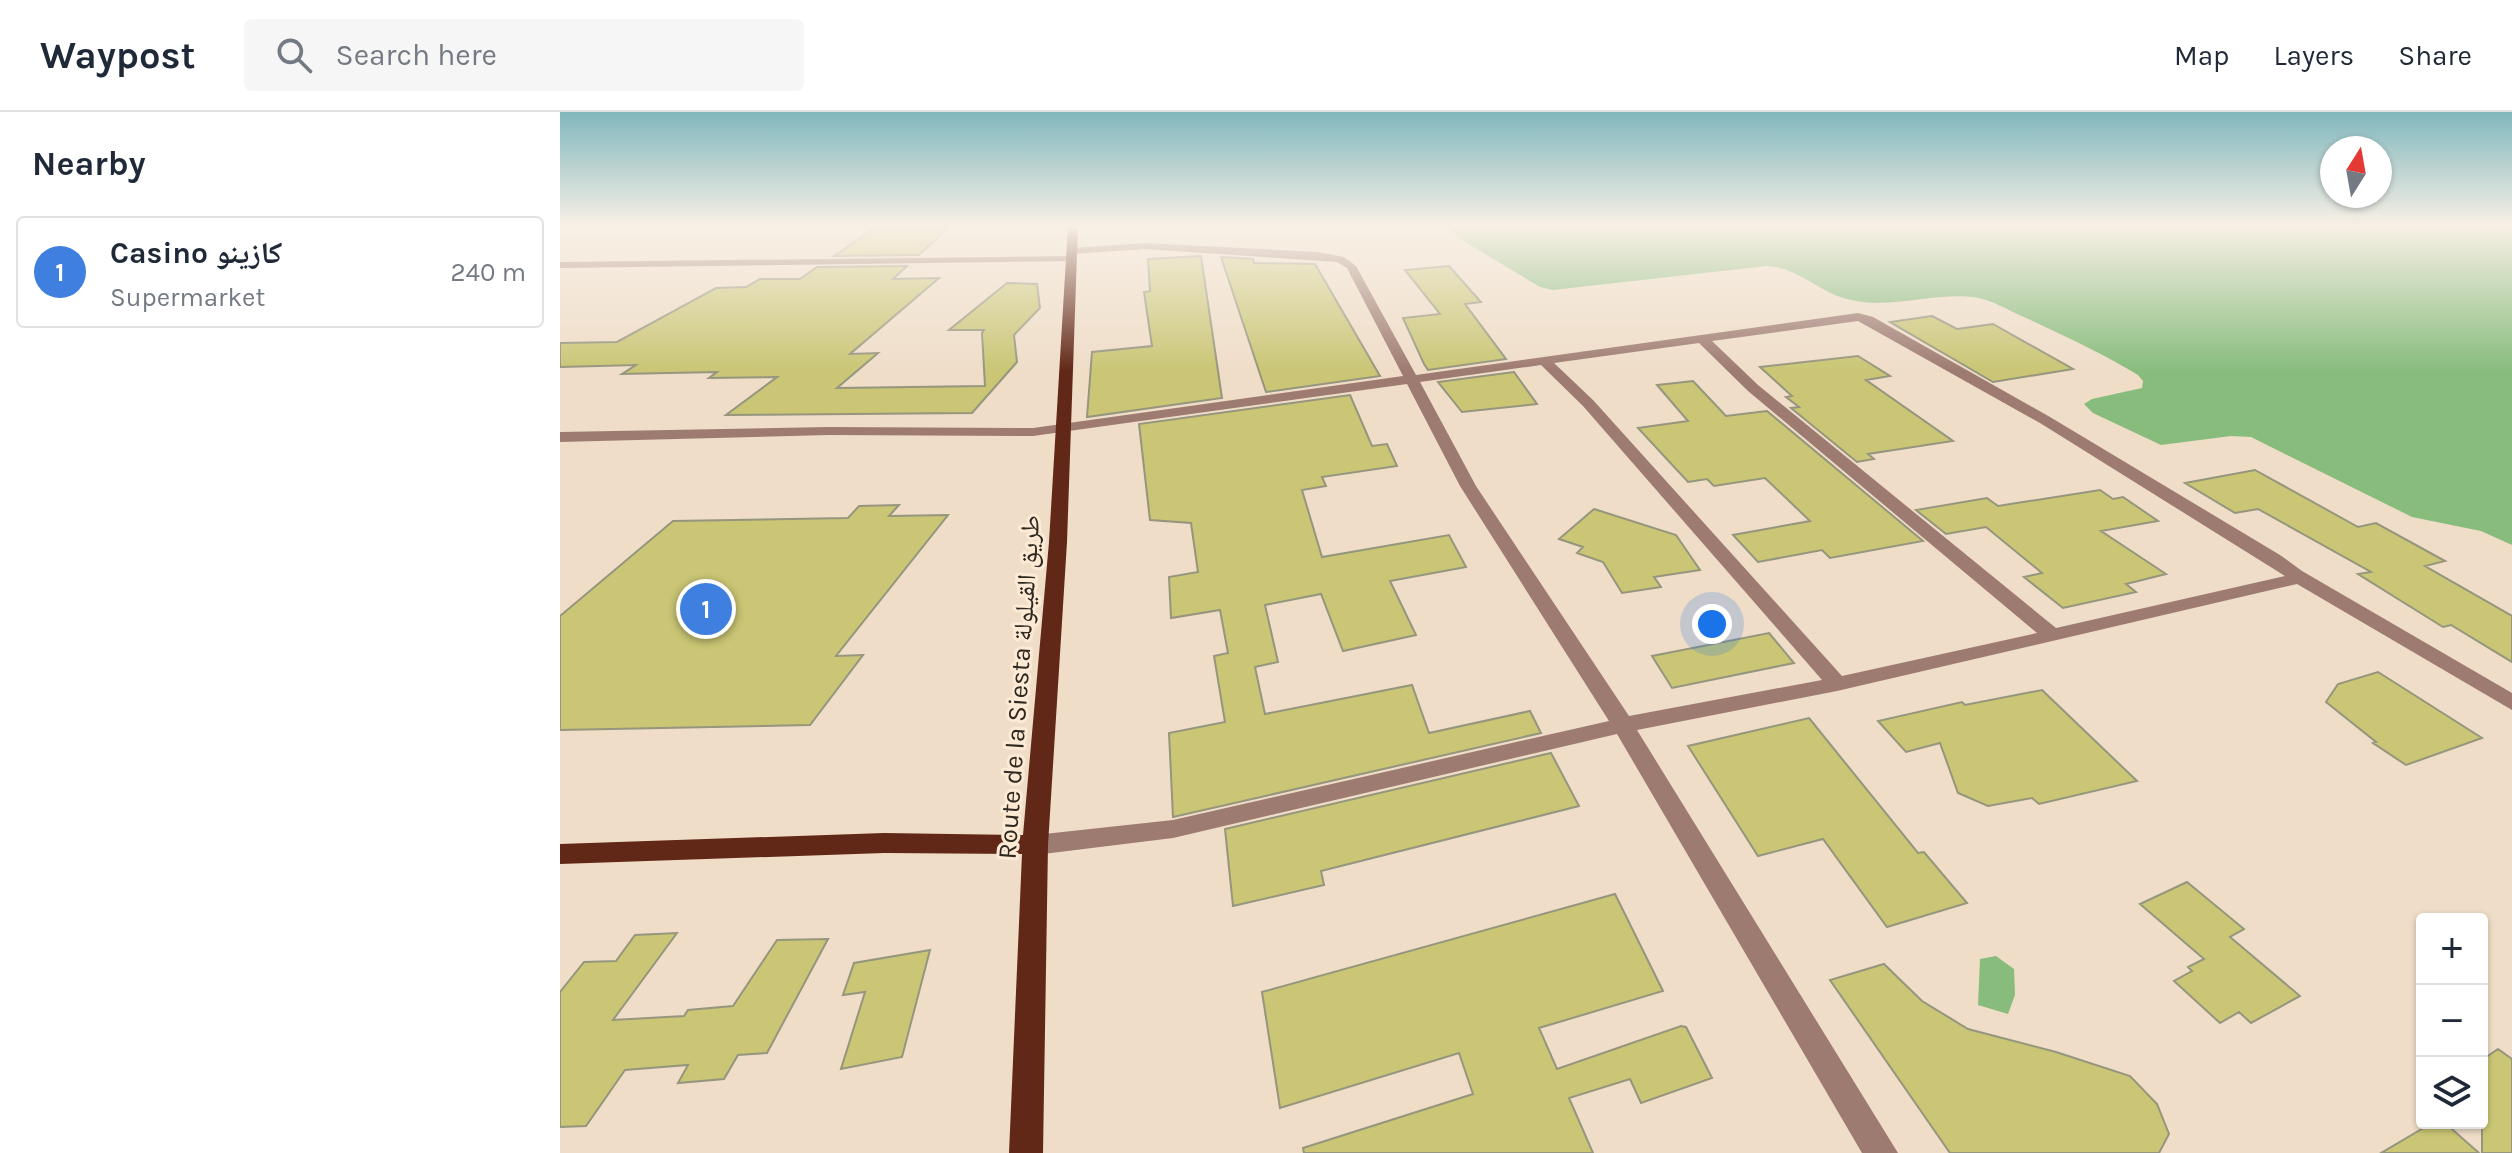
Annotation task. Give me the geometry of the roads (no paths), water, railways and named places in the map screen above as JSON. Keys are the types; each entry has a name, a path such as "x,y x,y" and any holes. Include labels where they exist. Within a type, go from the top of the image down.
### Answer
{"main road":[{"name":"Route de la Siesta طريق القيلولة","path":"1026,1153 1035,845 1058,542 1071,274"},
{"path":"560,854 884,843 1035,845"}],"street":[{"path":"1355,274 1468,486 1623,725 1881,1153"},
{"path":"560,437 829,431 1033,432 1851,317 1869,320 2072,437 2274,559 2295,575 2512,703"},
{"path":"1701,338 1753,388 2053,636"},
{"path":"1544,361 1588,403 1837,684"},
{"path":"1035,845 1173,829 1623,725 1837,684 2053,636 2280,584 2294,579 2295,575"}],"place":[{"name":"Casino كازينو","path":"706,609"}]}
